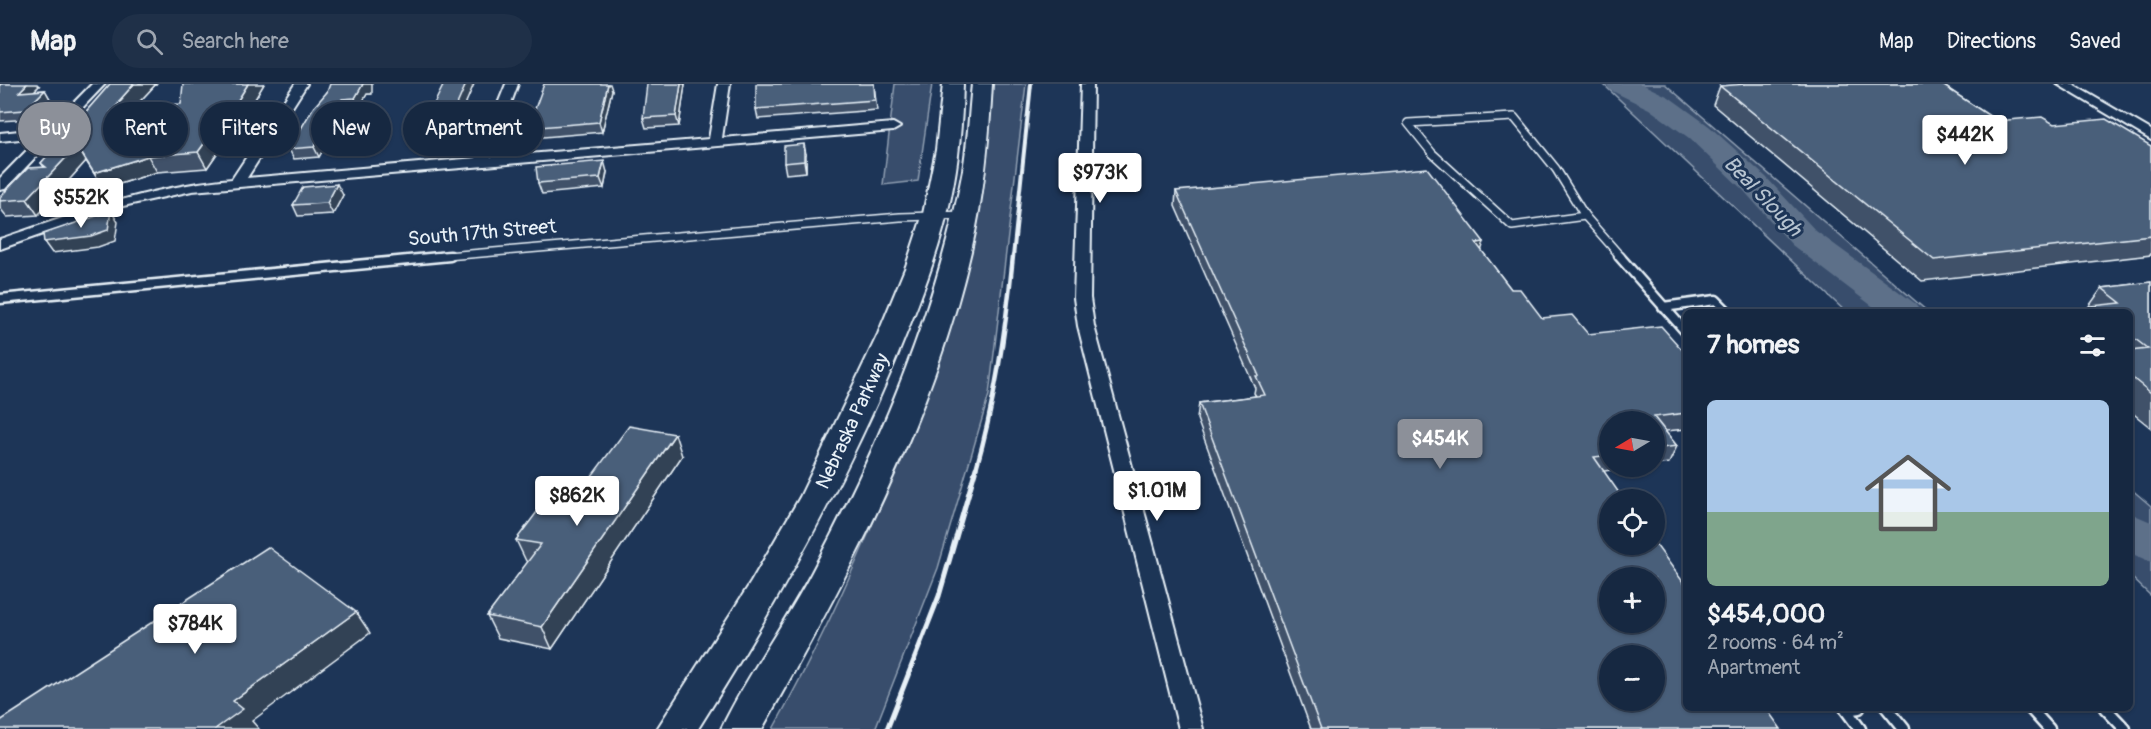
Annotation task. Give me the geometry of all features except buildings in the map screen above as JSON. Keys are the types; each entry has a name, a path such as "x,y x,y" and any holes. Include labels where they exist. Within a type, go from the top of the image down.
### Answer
{"main road":[{"name":"Nebraska Parkway","path":"677,729 767,585 829,472 869,390 900,318 935,215 946,158 953,84"},
{"name":"Nebraska Parkway","path":"741,729 791,643 866,500 912,389 954,268 968,214 978,156 982,84"}],"street":[{"path":"81,102 99,84"},
{"path":"237,183 301,84"},
{"path":"482,162 512,84"},
{"path":"716,142 724,84"},
{"path":"1087,84 1082,298 1086,326 1191,729"},
{"path":"2063,84 2151,136"},
{"path":"0,244 144,196 192,187 893,127"},
{"path":"0,136 18,135"},
{"path":"0,186 29,156"}],"lane":[{"path":"1585,216 1512,226 1432,153 1408,123 1514,117 1561,177 1585,216 1683,329"},
{"name":"South 17th Street","path":"0,298 571,244 968,214"},
{"path":"1663,307 1716,300 1725,309"},
{"path":"1847,711 1860,729"},
{"path":"1889,711 1904,729"},
{"path":"2033,711 2049,729"},
{"path":"2107,711 2125,729"}],"shaded area":[{"path":"895,84 932,84 918,181 883,185"},
{"path":"991,84 1026,84 989,395 938,568 875,729 773,729 831,617 866,540 913,423 956,299 985,172"},
{"path":"1603,84 1665,84 1925,309 1843,309"},
{"path":"2133,491 2151,506 2151,596 2133,579"}],"waterway":[{"name":"Beal Slough","path":"1620,84 1659,103 1699,132 1755,184 1804,238 1899,309"},
{"name":"Beal Slough","path":"2133,531 2151,545"}],"railway":[{"path":"1013,257 1031,84"},
{"path":"976,469 999,363 1013,256"},
{"path":"887,729 939,596 976,468"}]}
